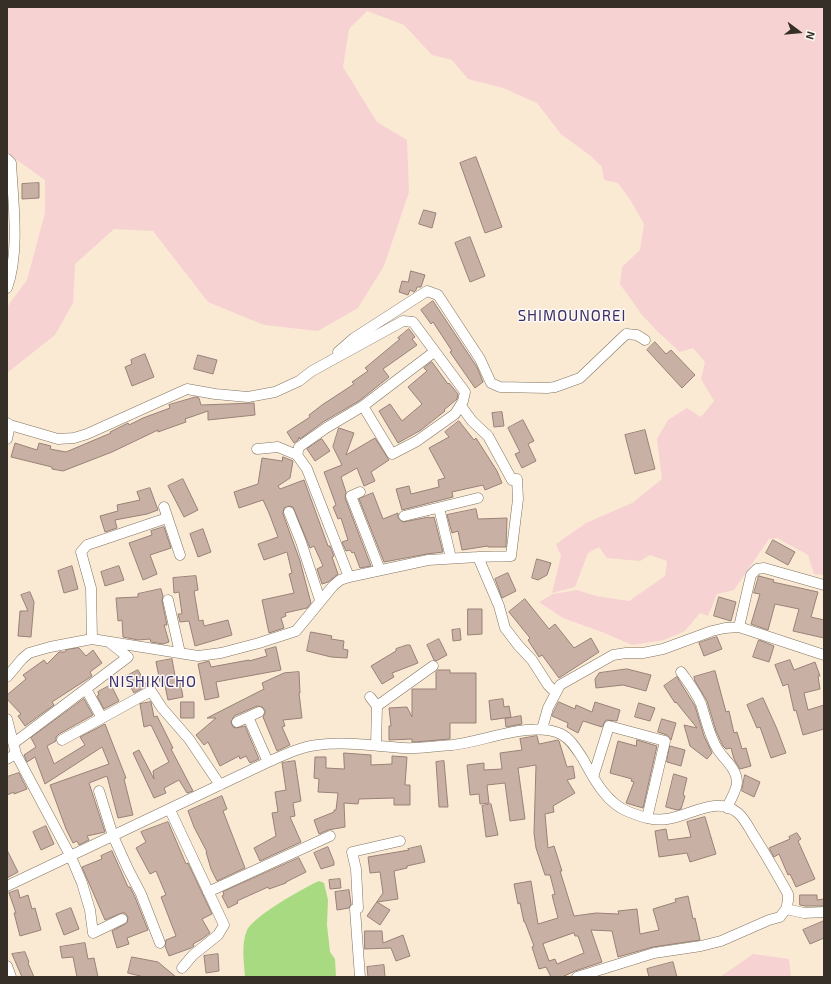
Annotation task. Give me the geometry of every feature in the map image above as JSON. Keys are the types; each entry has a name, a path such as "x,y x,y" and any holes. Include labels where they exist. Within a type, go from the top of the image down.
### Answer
{"street":[{"path":"7,159 11,163 15,243 11,278 7,288"},
{"path":"7,439 9,424 58,439 74,438 87,434 187,389 215,394 248,397 275,392 299,381 337,353 354,338 427,291 438,295 480,359 491,383 500,387 546,388 562,384 580,378 626,334 637,335 645,340"},
{"path":"312,371 403,321 413,322 465,392 461,406 455,414 416,441 392,454 363,406"},
{"path":"297,455 299,447 326,428 363,406 434,352"},
{"path":"7,677 22,659 29,654 50,647 92,639 198,656 221,653 296,631 320,600 340,580 428,560 511,556 518,499 517,479 512,480 488,436 472,421 461,406"},
{"path":"257,448 278,447 297,455 307,469 349,577"},
{"path":"360,492 351,496 380,570"},
{"path":"404,516 478,498"},
{"path":"164,508 180,555"},
{"path":"439,508 451,558"},
{"path":"289,512 301,542 320,600"},
{"path":"92,639 91,588 81,552 87,545 167,518"},
{"path":"478,557 499,606 505,628 532,660 548,685 555,692"},
{"path":"739,627 751,575 757,569 764,568 824,586"},
{"path":"168,600 180,653"},
{"path":"542,729 548,708 560,685 612,656 626,653 643,653 663,649 712,631 739,627 824,655"},
{"path":"14,743 128,657 109,642"},
{"path":"377,706 433,666"},
{"path":"681,672 700,702 712,738 718,750 736,776 737,782 727,808"},
{"path":"86,689 102,718"},
{"path":"62,740 151,691 162,708 188,739 220,785"},
{"path":"370,697 377,706 376,745"},
{"path":"236,722 259,712"},
{"path":"248,717 268,762"},
{"path":"7,718 14,743 12,756 71,857 86,896 90,910 93,932 122,919"},
{"path":"593,777 609,726 666,741 647,818"},
{"path":"7,886 170,810 268,762 297,750 316,745 335,743 405,748 454,745 529,729 542,729 560,733 566,737 577,749 602,791 624,810 656,820 669,819 714,805 736,812 743,818 788,894 786,909 780,917 769,920 721,941 701,946 654,953 577,977"},
{"path":"99,791 114,836 128,869 142,894 160,943"},
{"path":"170,810 224,925 212,942 193,955 182,968"},
{"path":"208,892 330,836"},
{"path":"360,977 355,909 358,908 356,869 352,852 400,841"},
{"path":"786,909 804,913 824,912"},
{"path":"7,966 11,977"}],"shaded area":[{"path":"7,7 824,7 824,575 814,574 808,555 777,538 769,539 734,590 717,594 708,616 700,613 685,631 664,640 632,645 563,618 539,602 553,594 577,590 596,596 629,601 665,576 667,561 650,555 640,561 607,558 599,547 588,553 575,587 552,593 561,556 556,544 586,523 632,503 662,479 657,439 668,420 687,408 701,417 714,401 701,379 705,362 693,348 680,352 658,332 642,315 620,284 622,267 640,250 644,224 631,201 618,183 604,180 602,167 592,157 561,134 537,103 503,88 468,79 452,60 432,55 404,25 367,11 349,29 343,67 377,122 407,140 409,192 384,266 358,308 318,331 264,325 208,302 153,231 114,229 75,264 73,303 55,335 7,373 7,307 27,280 45,213 45,180 7,153"},
{"path":"319,881 324,883 328,900 327,925 330,952 335,959 336,977 245,977 243,953 244,941 247,930 251,924 280,903"},
{"path":"753,954 789,959 791,977 720,977"}],"building":[{"path":"476,157 502,227 485,233 460,163"},
{"path":"39,183 39,198 22,199 22,184"},
{"path":"424,210 436,213 432,228 419,224"},
{"path":"470,237 485,276 470,282 455,243"},
{"path":"411,271 425,275 421,287 417,287 414,292 410,290 408,295 399,292 402,281 408,282"},
{"path":"433,301 477,367 483,382 475,388 450,352 452,351 433,322 431,324 421,310"},
{"path":"409,329 415,337 412,339 417,345 383,369 389,377 359,401 323,422 300,439 299,437 294,443 287,432 310,417 309,415 322,405 354,384 352,382 368,371 365,368 400,339 398,338"},
{"path":"655,342 666,354 671,350 695,375 682,388 647,350"},
{"path":"145,354 154,377 132,386 125,367 132,364 131,360"},
{"path":"198,355 217,360 213,374 194,369"},
{"path":"432,362 448,384 449,383 458,394 457,399 444,410 445,411 421,430 398,443 379,411 390,404 402,421 421,405 422,404 408,387 427,371 424,368"},
{"path":"196,397 199,398 201,405 254,403 255,415 208,420 208,411 185,419 186,422 158,432 158,430 112,452 63,471 11,457 15,443 37,450 39,443 51,446 50,449 66,452 111,433 110,432 128,423 129,425 170,408 169,405"},
{"path":"502,412 504,426 494,427 492,413"},
{"path":"523,420 534,441 528,444 536,461 522,468 515,454 520,452 508,428"},
{"path":"459,421 474,440 476,438 497,471 502,483 485,490 483,485 452,492 453,497 402,510 396,489 409,486 411,494 439,487 438,480 445,478 429,448 449,437 445,432"},
{"path":"339,428 354,433 346,455 375,438 389,460 371,472 375,481 364,486 357,468 341,477 346,492 345,498 371,566 360,568 354,552 352,553 350,550 346,551 342,542 348,540 341,518 338,519 333,507 336,505 324,472 342,465 333,447"},
{"path":"645,430 655,469 635,474 625,435"},
{"path":"322,439 330,451 315,461 307,449"},
{"path":"283,457 293,461 290,478 278,486 280,489 304,480 328,546 330,546 334,556 332,557 338,574 328,582 322,584 317,569 323,566 314,546 310,548 293,507 290,506 284,508 283,514 300,561 311,603 307,608 285,613 286,616 281,618 284,628 269,633 262,600 294,593 289,574 292,573 287,552 264,560 258,544 278,537 269,513 263,500 239,508 234,492 258,484 262,458 282,461"},
{"path":"183,479 198,510 184,517 168,486"},
{"path":"150,488 158,510 147,514 115,520 117,528 105,532 100,516 118,511 117,505 140,500 137,492"},
{"path":"373,493 383,519 398,513 398,518 403,522 434,517 443,552 384,562 359,499"},
{"path":"476,509 478,519 507,518 506,547 488,546 462,550 458,531 452,533 447,515"},
{"path":"164,527 171,548 150,555 157,574 143,580 129,543 152,535 151,531"},
{"path":"203,529 211,552 198,557 190,534"},
{"path":"773,540 795,552 788,565 766,553"},
{"path":"537,559 551,563 547,575 538,580 532,578"},
{"path":"72,566 78,589 64,593 58,571"},
{"path":"119,566 124,580 105,586 101,572"},
{"path":"508,573 516,591 502,598 495,579"},
{"path":"196,576 198,590 194,591 199,621 203,620 204,626 228,620 232,635 195,646 189,621 180,622 178,614 182,614 179,592 174,593 173,578"},
{"path":"759,576 774,580 773,582 818,592 811,617 824,620 824,638 793,631 799,609 775,604 768,630 751,624 760,594 754,593"},
{"path":"161,589 167,625 164,625 169,642 163,644 151,642 150,639 138,640 123,637 122,620 118,621 116,598 138,597 138,594"},
{"path":"30,592 34,602 31,637 18,636 20,611 28,611 21,595"},
{"path":"719,597 736,602 731,621 714,616"},
{"path":"525,599 549,629 555,624 574,648 591,638 599,652 559,678 542,655 539,657 528,640 530,638 509,612"},
{"path":"468,609 482,609 482,634 468,635"},
{"path":"460,629 461,640 453,641 452,630"},
{"path":"311,632 332,636 331,639 344,641 343,649 348,650 347,658 331,657 307,651"},
{"path":"717,637 722,649 704,656 699,643"},
{"path":"439,639 447,655 436,661 434,660 427,645"},
{"path":"759,640 774,646 769,662 753,657"},
{"path":"410,645 418,663 392,673 394,677 382,684 371,666 396,651 396,649"},
{"path":"276,647 281,670 216,682 219,697 205,700 198,664 209,661 211,667 249,661 267,656 265,650"},
{"path":"79,648 86,656 93,650 102,663 90,672 92,676 52,702 54,705 25,726 18,716 21,714 7,699 7,695 26,679 23,675 44,660 47,664 59,652"},
{"path":"172,659 176,681 180,680 183,697 168,700 164,681 160,682 156,662"},
{"path":"790,660 794,670 815,662 820,676 818,676 820,689 804,693 808,710 824,705 824,729 803,735 796,710 794,711 788,684 783,686 775,665"},
{"path":"627,669 651,675 646,691 623,685 596,688 595,679 599,673"},
{"path":"138,670 147,686 134,693 125,677"},
{"path":"438,670 450,670 450,673 476,673 476,723 450,723 450,739 415,742 412,742 412,739 389,740 389,726 391,726 389,708 407,707 412,717 412,689 436,689 436,672"},
{"path":"715,671 726,712 729,711 734,733 737,732 742,749 746,748 751,766 740,769 734,759 731,748 726,749 723,746 716,731 707,701 695,681 694,677"},
{"path":"299,672 299,693 302,718 283,720 285,726 282,727 290,745 277,751 263,717 265,710 262,707 257,706 234,716 231,722 233,727 236,728 245,726 259,759 250,763 246,756 240,759 239,756 220,766 208,742 204,745 196,735 216,718 207,718 264,689 262,683 284,673"},
{"path":"677,677 695,706 704,736 712,753 707,759 690,746 684,725 697,728 676,702 675,703 664,686"},
{"path":"111,685 119,701 104,709 97,696 99,695 98,692"},
{"path":"763,698 786,753 771,758 760,727 757,728 747,705"},
{"path":"84,699 93,715 59,734 56,737 56,741 47,746 54,764 85,745 80,737 105,724 126,778 124,779 133,815 118,818 107,776 89,783 105,832 87,836 89,840 79,845 77,841 73,843 66,829 50,785 109,764 102,747 45,784 35,757 27,762 24,755 36,747 31,738"},
{"path":"503,699 504,707 509,706 511,717 491,720 489,701"},
{"path":"151,702 154,717 157,716 173,748 171,749 193,791 187,793 179,780 164,788 166,793 154,798 133,753 139,750 154,779 153,771 169,762 151,725 144,727 140,704"},
{"path":"181,702 194,702 194,718 181,718"},
{"path":"559,702 575,709 576,705 592,712 595,702 620,710 617,721 606,720 602,727 583,721 578,733 567,727 568,723 552,716"},
{"path":"639,703 655,708 650,721 635,717"},
{"path":"521,716 522,724 506,727 505,719"},
{"path":"662,719 676,723 671,740 667,735 658,732"},
{"path":"537,736 539,744 558,740 567,767 573,766 575,778 567,780 575,793 553,806 554,812 545,814 548,848 554,846 574,916 596,913 619,914 618,911 637,909 640,934 659,930 653,909 676,902 675,899 688,896 693,919 695,918 700,940 653,947 618,957 612,931 591,930 602,962 562,977 551,977 546,967 539,969 532,947 534,946 524,922 520,903 518,904 514,884 531,881 538,924 558,918 552,895 555,894 550,875 545,875 536,848 534,833 536,765 518,768 525,819 510,821 505,783 487,785 489,803 480,804 479,794 470,795 467,765 484,763 484,770 502,769 500,753 522,750 520,739","holes":["574,933 575,936 578,936 584,953 557,964 555,959 549,961 543,944"]},
{"path":"637,740 657,746 643,808 626,803 634,782 631,781 632,779 610,773 618,741 636,746"},
{"path":"670,746 685,750 681,766 667,762"},
{"path":"344,753 371,755 371,765 392,764 392,756 407,757 405,785 410,785 410,805 394,805 394,798 359,799 358,804 344,803 345,827 328,830 319,834 314,820 336,810 338,793 318,792 319,779 314,778 315,757 326,757 326,768 344,769"},
{"path":"295,761 301,801 293,803 295,816 290,817 301,842 260,861 254,848 276,836 272,813 278,812 275,792 286,790 282,763"},
{"path":"444,761 448,807 439,807 436,762"},
{"path":"19,773 27,789 7,795 7,777"},
{"path":"674,774 687,778 683,795 685,796 681,809 677,810 666,807"},
{"path":"745,775 760,782 754,797 742,791"},
{"path":"222,796 227,809 223,811 245,868 217,881 211,869 207,852 194,827 188,811"},
{"path":"491,804 498,835 486,837 482,806"},
{"path":"705,817 716,854 690,862 687,853 659,857 655,831 666,829 668,840 691,837 687,822"},
{"path":"168,822 186,864 188,863 212,914 202,919 210,933 193,944 194,946 191,948 169,956 165,946 166,940 176,936 161,897 166,895 156,871 150,874 136,848 146,842 141,832"},
{"path":"46,826 54,844 41,850 33,832"},
{"path":"797,833 801,839 798,841 815,879 796,887 790,874 788,875 779,854 774,857 769,848 790,839 789,837"},
{"path":"421,846 425,862 394,871 398,899 377,902 390,910 380,925 367,916 383,893 380,872 370,873 368,857 409,850 408,849"},
{"path":"328,847 334,865 321,869 314,853"},
{"path":"7,850 18,872 7,878"},
{"path":"112,851 128,887 130,887 135,897 148,930 127,938 129,944 117,948 112,931 127,923 128,917 125,913 122,913 105,920 82,867 102,859 101,856"},
{"path":"299,858 306,872 286,883 269,889 268,887 237,901 238,903 228,908 222,896 224,895 223,892"},
{"path":"340,879 341,888 330,889 329,880"},
{"path":"18,890 20,898 28,895 32,909 35,908 41,930 20,936 14,913 16,913 9,893"},
{"path":"349,890 351,904 349,908 337,910 335,892"},
{"path":"800,895 817,895 817,900 824,899 824,906 800,905"},
{"path":"71,908 79,929 64,935 56,914"},
{"path":"824,921 824,938 810,944 803,930"},
{"path":"365,931 382,931 383,943 403,935 410,956 396,961 391,948 365,949"},
{"path":"85,943 88,959 94,958 98,977 77,977 73,957 62,958 60,947"},
{"path":"25,952 34,977 22,977 12,954"},
{"path":"218,954 219,971 206,973 204,956"},
{"path":"132,957 158,962 176,977 144,977 128,973"},
{"path":"673,962 677,977 649,977 647,969"},
{"path":"384,965 385,977 368,977 367,967"}],"district":[{"name":"SHIMOUNOREI","path":"572,316"},
{"name":"NISHIKICHO","path":"153,682"}]}
